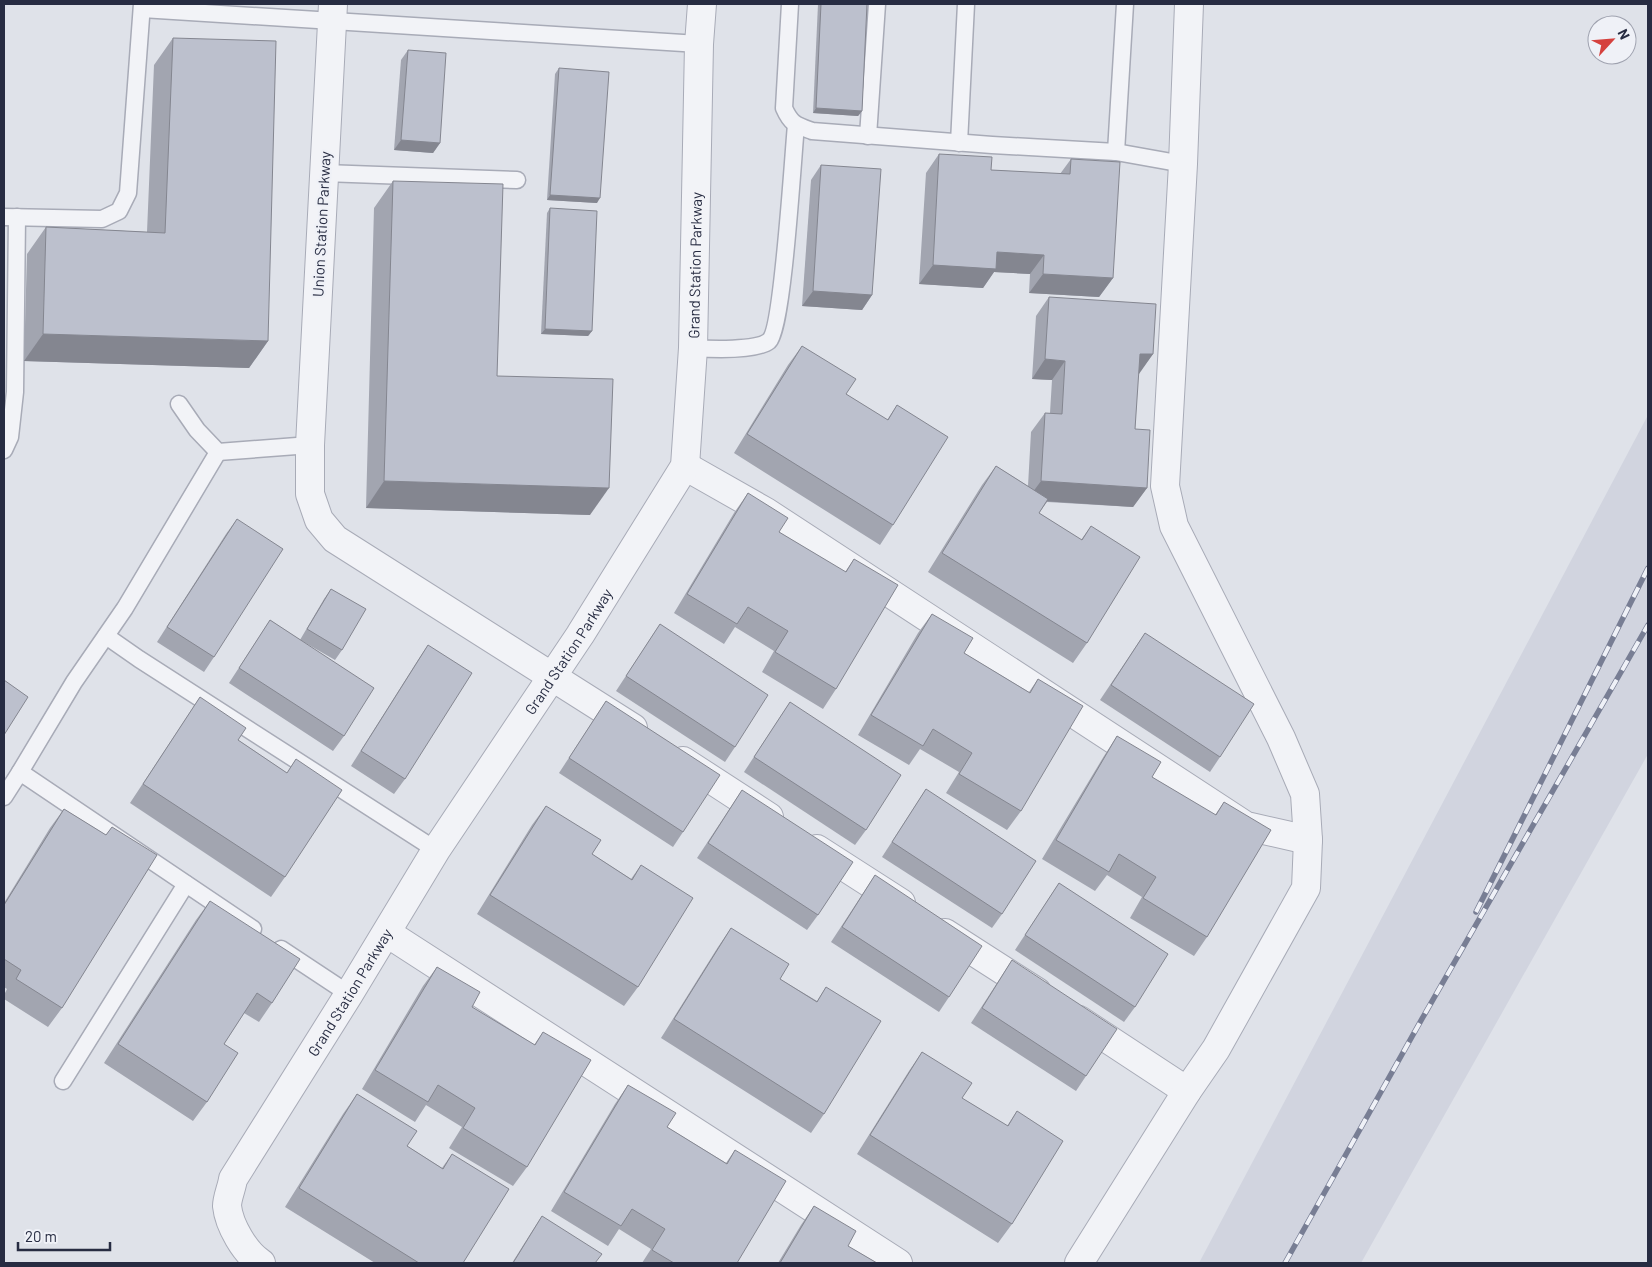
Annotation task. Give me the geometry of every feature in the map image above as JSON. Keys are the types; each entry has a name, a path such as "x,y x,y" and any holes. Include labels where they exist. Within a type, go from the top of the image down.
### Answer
{"street":[{"name":"Grand Station Parkway","path":"261,1263 254,1259 235,1232 227,1206 234,1179 387,933 436,850 580,635 685,466 693,348 699,44 702,4"},
{"path":"1079,1263 1187,1091 1216,1049 1306,888 1308,840 1305,794 1281,738 1174,526 1165,486 1183,164 1189,4"},
{"name":"Union Station Parkway","path":"333,12 310,445 310,494 319,520 335,539 657,744 1187,1091"},
{"path":"685,466 766,512 1246,826 1308,840"},
{"path":"387,933 898,1263"}],"lane":[{"path":"790,4 784,108 789,119 796,125 812,131 868,136 1116,152 1183,164"},
{"path":"868,136 877,4"},
{"path":"959,143 966,4"},
{"path":"1116,152 1125,4"},
{"path":"4,450 10,437 15,392 10,217 102,219 119,211 128,193 142,6 333,12 699,44"},
{"path":"693,348 724,349 761,346 770,340 774,331 782,286 796,125"},
{"path":"324,173 517,180"},
{"path":"179,404 197,430 218,452"},
{"path":"218,452 310,445"},
{"path":"4,797 74,682 125,608 218,452"},
{"path":"106,636 436,850"},
{"path":"20,772 349,994"},
{"path":"63,1081 186,884"}],"shaded area":[{"path":"1648,415 1648,754 1361,1263 1199,1263"}],"building":[{"path":"821,4 867,4 862,111 816,108"},
{"path":"173,38 276,41 268,341 43,334 46,227 165,233"},
{"path":"408,50 446,53 440,143 401,140"},
{"path":"559,68 609,72 600,198 550,195"},
{"path":"939,154 992,157 991,170 1070,174 1071,159 1120,162 1113,278 1043,274 1044,255 997,252 996,269 933,265"},
{"path":"821,165 881,169 872,295 813,291"},
{"path":"393,181 503,184 497,376 613,379 609,488 384,481"},
{"path":"550,208 597,211 592,331 545,329"},
{"path":"1049,297 1156,304 1153,354 1140,354 1135,429 1150,430 1147,488 1041,481 1045,413 1062,414 1065,361 1045,359"},
{"path":"802,346 856,379 846,394 888,420 897,405 948,437 893,525 747,434"},
{"path":"996,466 1048,499 1039,513 1082,540 1091,526 1140,557 1087,643 942,553"},
{"path":"748,493 788,518 779,532 846,572 854,559 898,585 836,689 775,652 788,631 748,607 737,624 687,594"},
{"path":"237,519 283,549 214,657 167,627"},
{"path":"331,589 366,609 342,650 307,629"},
{"path":"932,614 973,638 964,653 1030,693 1038,679 1083,706 1021,811 959,774 972,753 933,729 923,746 871,715"},
{"path":"270,620 374,688 344,736 239,668"},
{"path":"660,624 768,695 735,747 626,676"},
{"path":"1145,633 1254,704 1220,757 1111,685"},
{"path":"428,645 472,673 405,779 361,751"},
{"path":"4,680 28,697 4,735"},
{"path":"200,697 246,728 238,740 287,773 296,759 342,790 285,877 143,784"},
{"path":"606,701 720,775 683,832 569,758"},
{"path":"790,702 901,775 866,830 754,757"},
{"path":"1117,736 1161,762 1152,777 1216,815 1224,802 1271,830 1207,937 1143,898 1156,877 1119,854 1109,872 1056,840"},
{"path":"926,789 1036,861 1002,914 892,842"},
{"path":"742,790 853,862 818,915 708,843"},
{"path":"546,806 601,840 592,854 632,880 641,865 693,898 638,987 490,895"},
{"path":"64,809 106,835 112,827 157,855 62,1008 16,979 21,970 4,959 4,905"},
{"path":"875,875 982,946 949,997 842,927"},
{"path":"1059,883 1168,954 1135,1007 1025,935"},
{"path":"210,901 300,959 272,1003 257,993 224,1044 238,1053 207,1102 118,1044"},
{"path":"731,928 789,964 780,979 817,1002 826,987 881,1021 824,1114 674,1019"},
{"path":"1012,960 1117,1029 1086,1076 982,1008"},
{"path":"437,967 480,992 472,1007 535,1045 543,1032 591,1060 527,1167 463,1128 475,1108 438,1085 428,1102 375,1070"},
{"path":"922,1052 972,1083 962,1098 1008,1126 1017,1111 1063,1141 1012,1224 870,1135"},
{"path":"628,1085 676,1113 667,1127 727,1164 735,1150 786,1181 737,1263 674,1263 652,1250 665,1229 632,1209 621,1226 564,1192"},
{"path":"357,1094 417,1131 407,1146 443,1169 452,1154 509,1189 463,1263 419,1263 299,1188"},
{"path":"814,1206 856,1231 848,1246 877,1263 780,1263"},
{"path":"542,1216 602,1254 595,1263 513,1263"}],"railway":[{"path":"1476,912 1648,568"},
{"path":"1285,1263 1423,1017 1648,625"}]}
